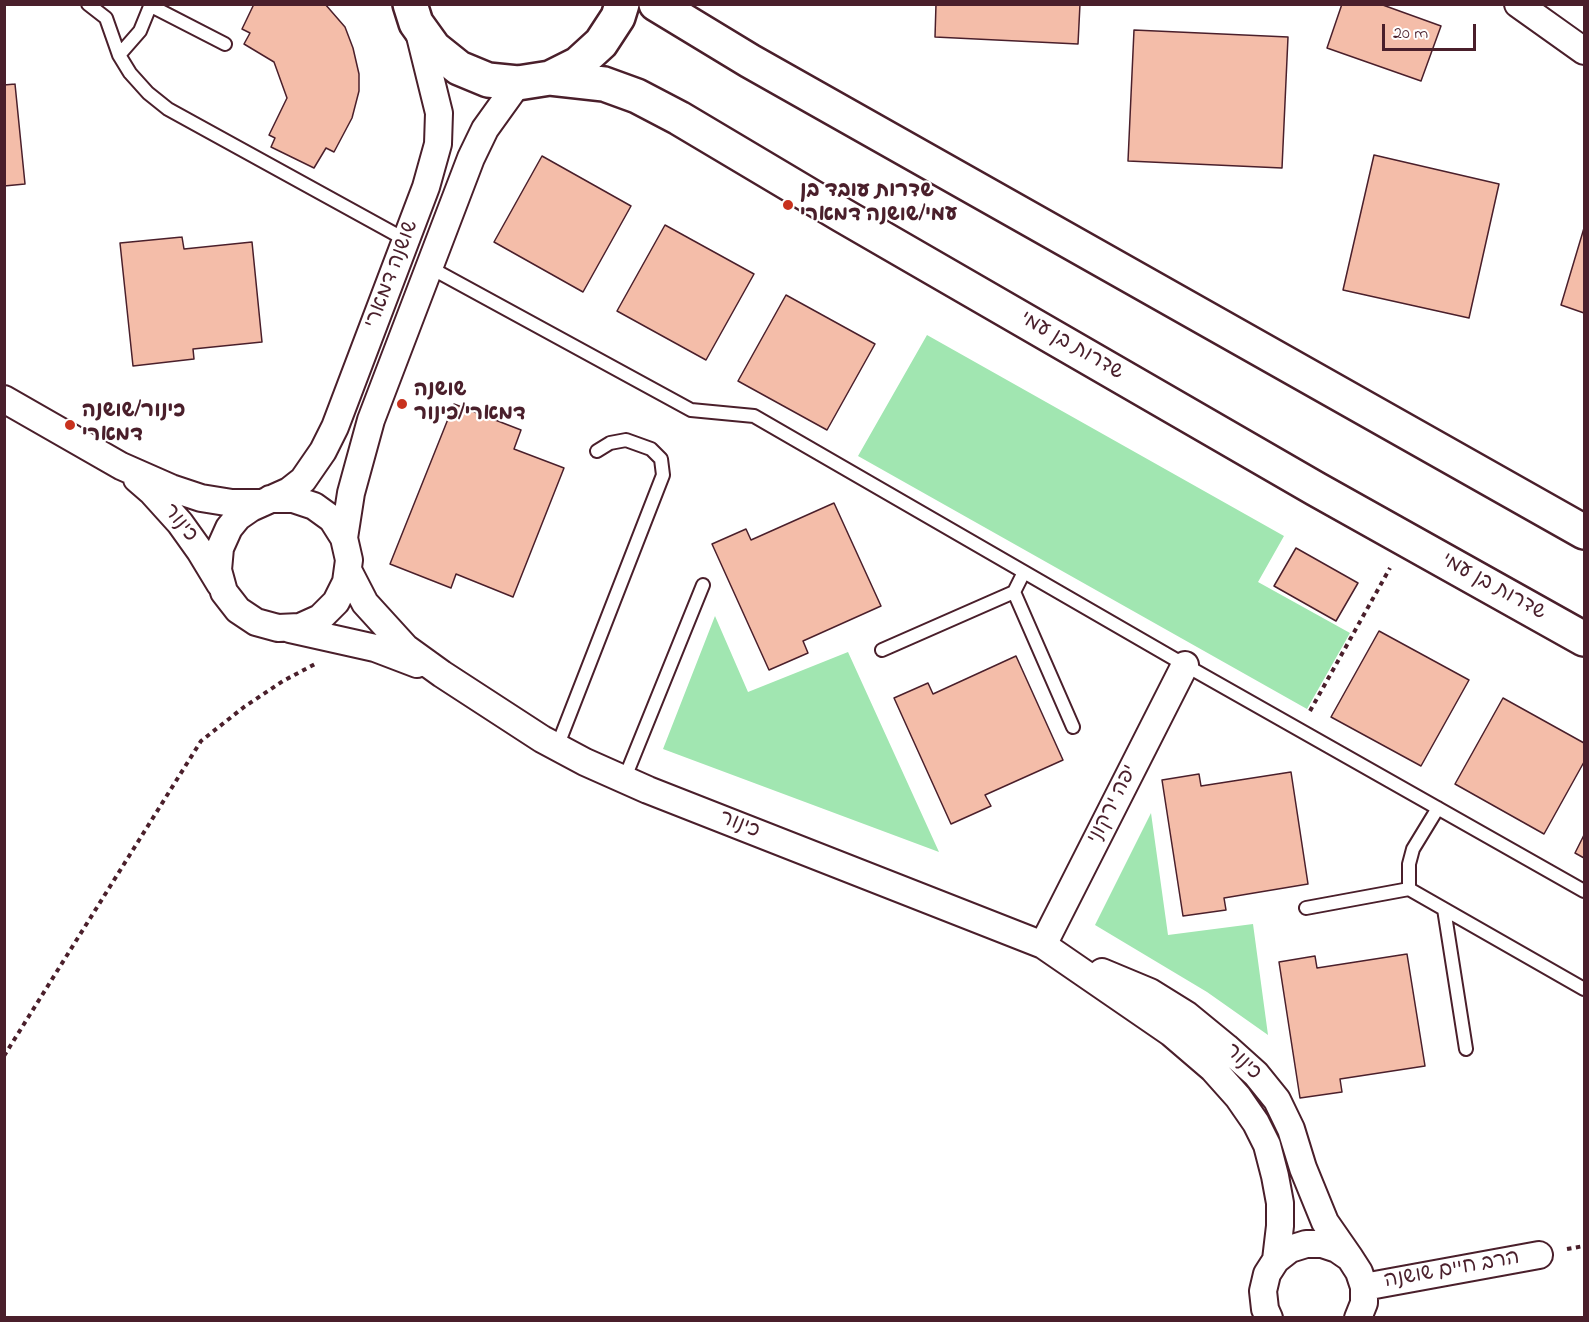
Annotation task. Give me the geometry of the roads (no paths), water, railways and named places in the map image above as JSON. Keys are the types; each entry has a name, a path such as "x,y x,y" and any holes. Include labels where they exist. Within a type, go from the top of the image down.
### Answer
{"main road":[{"name":"שדרות בן עמי","path":"550,78 578,64 601,43 618,17 621,4"},
{"path":"656,4 750,61 1584,532"},
{"name":"שדרות בן עמי","path":"413,14 434,48 459,68 488,80 518,83 550,78 604,84 637,96 680,118 842,215 1584,639"}],"street":[{"path":"1518,4 1584,51"},
{"name":"שושנה דמארי","path":"266,501 289,491 303,480 323,451 335,427 426,187 438,144 439,113 431,75 413,14"},
{"name":"שושנה דמארי","path":"344,538 351,493 371,420 429,267 471,158 485,129 518,83"},
{"name":"כינור","path":"4,399 122,466 171,488 201,498 232,503 266,501"},
{"name":"כינור","path":"122,466 152,492 180,523 200,550 224,591"},
{"path":"293,499 314,506 332,519 344,538 349,560 346,582 336,602 320,618 300,627 278,628 256,622 238,610 224,591 218,570 220,548 229,528 238,517 266,501 293,499"},
{"name":"כינור","path":"348,570 365,603 406,648 507,717 557,747 624,780 1046,947 1150,992 1187,1016 1227,1047 1256,1074 1277,1100 1291,1129 1303,1168 1325,1222 1359,1272 1364,1287"},
{"name":"כינור","path":"285,628 375,648 442,674"},
{"name":"יפה ירקוני","path":"1046,947 1185,665"},
{"name":"כינור","path":"1046,947 1171,1033 1213,1069 1238,1097 1256,1123 1267,1145 1280,1203 1276,1260 1267,1274 1263,1291 1265,1309 1269,1317"},
{"path":"1276,1260 1290,1249 1306,1244 1322,1244 1337,1249 1350,1258"},
{"name":"הרב חיים שושנה","path":"1364,1287 1539,1255"},
{"path":"1358,1317 1364,1303 1364,1287"}],"lane":[{"path":"88,4 106,18 119,55 130,73 148,93 168,108 406,240"},
{"path":"119,55 140,31 151,5 225,44"},
{"path":"429,267 691,410 754,416 1185,665 1584,891"},
{"path":"557,747 663,475 661,459 651,449 626,440 610,443 597,451"},
{"path":"882,650 1014,591 1024,572"},
{"path":"624,780 703,585"},
{"path":"1014,591 1073,727"},
{"path":"1409,889 1409,864 1413,849 1438,808"},
{"path":"1306,908 1409,889 1584,989"},
{"path":"1444,909 1466,1049"}],"place":[{"name":"שדרות עובד בן עמי/שושנה דמארי","path":"788,205"},
{"name":"שושנה דמארי/כינור","path":"402,404"},
{"name":"כינור/שושנה דמארי","path":"70,425"}]}
